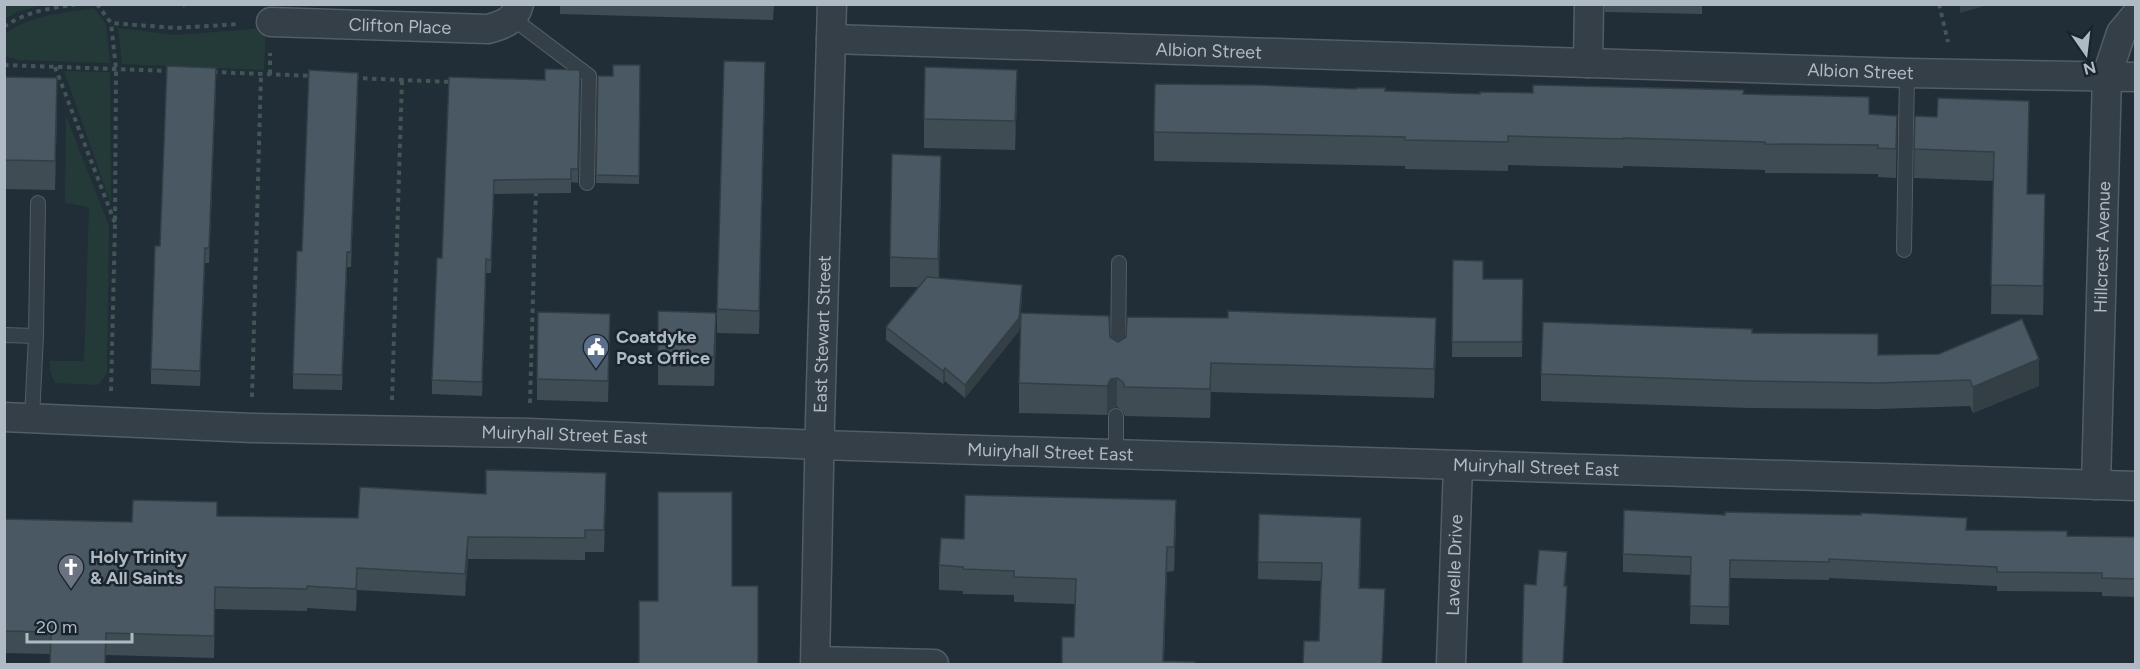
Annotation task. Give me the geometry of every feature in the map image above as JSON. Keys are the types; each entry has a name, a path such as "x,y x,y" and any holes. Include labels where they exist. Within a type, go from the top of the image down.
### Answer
{"street":[{"name":"East Stewart Street","path":"816,663 832,4"},
{"path":"1588,63 1589,4"},
{"name":"Clifton Place","path":"271,22 488,29 502,26 516,11"},
{"name":"Hillcrest Avenue","path":"2096,485 2107,75 2121,33 2136,15"},
{"name":"Albion Street","path":"831,39 1908,74 2136,77"},
{"name":"Muiryhall Street East","path":"18,417 252,428 530,433 1116,455 2136,486"},
{"name":"Lavelle Drive","path":"1452,664 1458,466"},
{"path":"816,663 934,664"}],"lane":[{"path":"516,11 589,76 587,183"},
{"path":"1904,250 1908,74"},
{"path":"18,417 36,336 38,203"},
{"path":"1118,363 1119,263"},
{"path":"4,335 36,336"},
{"path":"1116,416 1116,455"}],"path":[{"path":"4,27 41,10 78,4"},
{"path":"98,4 111,23 116,69 116,225 110,420"},
{"path":"111,23 176,28 271,22"},
{"path":"4,65 172,71"},
{"path":"55,67 116,225"},
{"path":"206,72 325,76"},
{"path":"252,428 261,74"},
{"path":"347,78 459,82"},
{"path":"392,430 402,80"},
{"path":"530,433 536,189"}],"green space":[{"path":"5,4 42,5 17,12 5,19"},
{"path":"94,8 106,24 110,63 18,60 5,56 5,34 15,28 36,19"},
{"path":"118,28 176,35 266,28 264,70 122,64"},
{"path":"64,71 110,72 111,204"},
{"path":"66,116 109,226 107,373 98,385 55,383 50,372 50,361 84,361 89,207 65,203"}],"building":[{"path":"724,61 765,62 759,311 717,309"},
{"path":"613,65 640,65 639,176 596,175 598,76 613,76"},
{"path":"167,66 216,68 209,248 205,248 200,371 151,369 155,246 160,246"},
{"path":"925,67 1017,70 1015,121 924,119"},
{"path":"545,69 580,70 578,169 571,169 571,179 494,180 491,260 486,259 482,382 432,380 437,258 442,258 449,77 545,80"},
{"path":"309,70 358,73 351,252 347,252 342,375 293,374 297,251 302,251"},
{"path":"4,77 57,78 55,161 4,160"},
{"path":"1155,84 1385,88 1385,91 1480,94 1480,92 1533,93 1533,85 1744,90 1743,94 1869,97 1869,114 1897,116 1896,149 1878,148 1878,145 1765,144 1765,142 1623,138 1508,136 1508,142 1405,140 1405,137 1154,132"},
{"path":"1938,98 2029,101 2027,194 2045,194 2043,286 1991,285 1994,152 1914,149 1915,116 1937,117"},
{"path":"892,154 941,156 938,259 890,257"},
{"path":"1453,260 1483,261 1483,279 1523,279 1522,342 1452,342"},
{"path":"927,277 1022,285 1019,318 965,385 945,368 943,371 886,327"},
{"path":"658,311 716,313 714,357 658,356"},
{"path":"1228,311 1436,318 1434,369 1211,363 1210,389 1125,387 1123,382 1117,378 1111,379 1107,386 1019,383 1021,313 1109,316 1110,337 1118,342 1126,337 1127,317 1228,318"},
{"path":"538,312 610,314 608,381 537,379"},
{"path":"2022,319 2039,359 1973,387 1970,380 1878,383 1541,374 1543,322 1752,329 1752,333 1878,334 1878,355 1939,354"},
{"path":"486,470 606,473 604,530 585,530 585,538 468,537 465,574 357,568 356,589 307,586 307,589 215,587 214,636 106,633 105,664 50,664 51,632 4,631 4,519 132,522 133,500 217,502 217,516 358,518 360,487 486,494"},
{"path":"658,492 732,492 732,586 758,586 758,664 639,664 639,601 658,601"},
{"path":"965,495 1176,500 1174,547 1167,547 1163,661 1195,662 1195,664 1062,664 1062,637 1074,637 1076,579 1014,577 1014,571 963,569 963,567 939,565 941,538 964,539"},
{"path":"1624,510 1725,515 1725,512 1861,515 1861,513 1967,518 1966,530 2067,531 2067,536 2136,537 2136,579 2102,578 2102,573 1997,572 1997,567 1829,559 1829,562 1730,560 1729,607 1690,606 1691,557 1623,554"},
{"path":"1259,514 1361,518 1359,588 1385,589 1382,664 1303,664 1304,641 1319,641 1322,563 1258,562"},
{"path":"1539,550 1567,552 1563,664 1522,664 1524,584 1536,585"}],"place":[{"name":"Coatdyke Post Office","path":"596,370"},
{"name":"Holy Trinity & All Saints","path":"71,590"}]}
